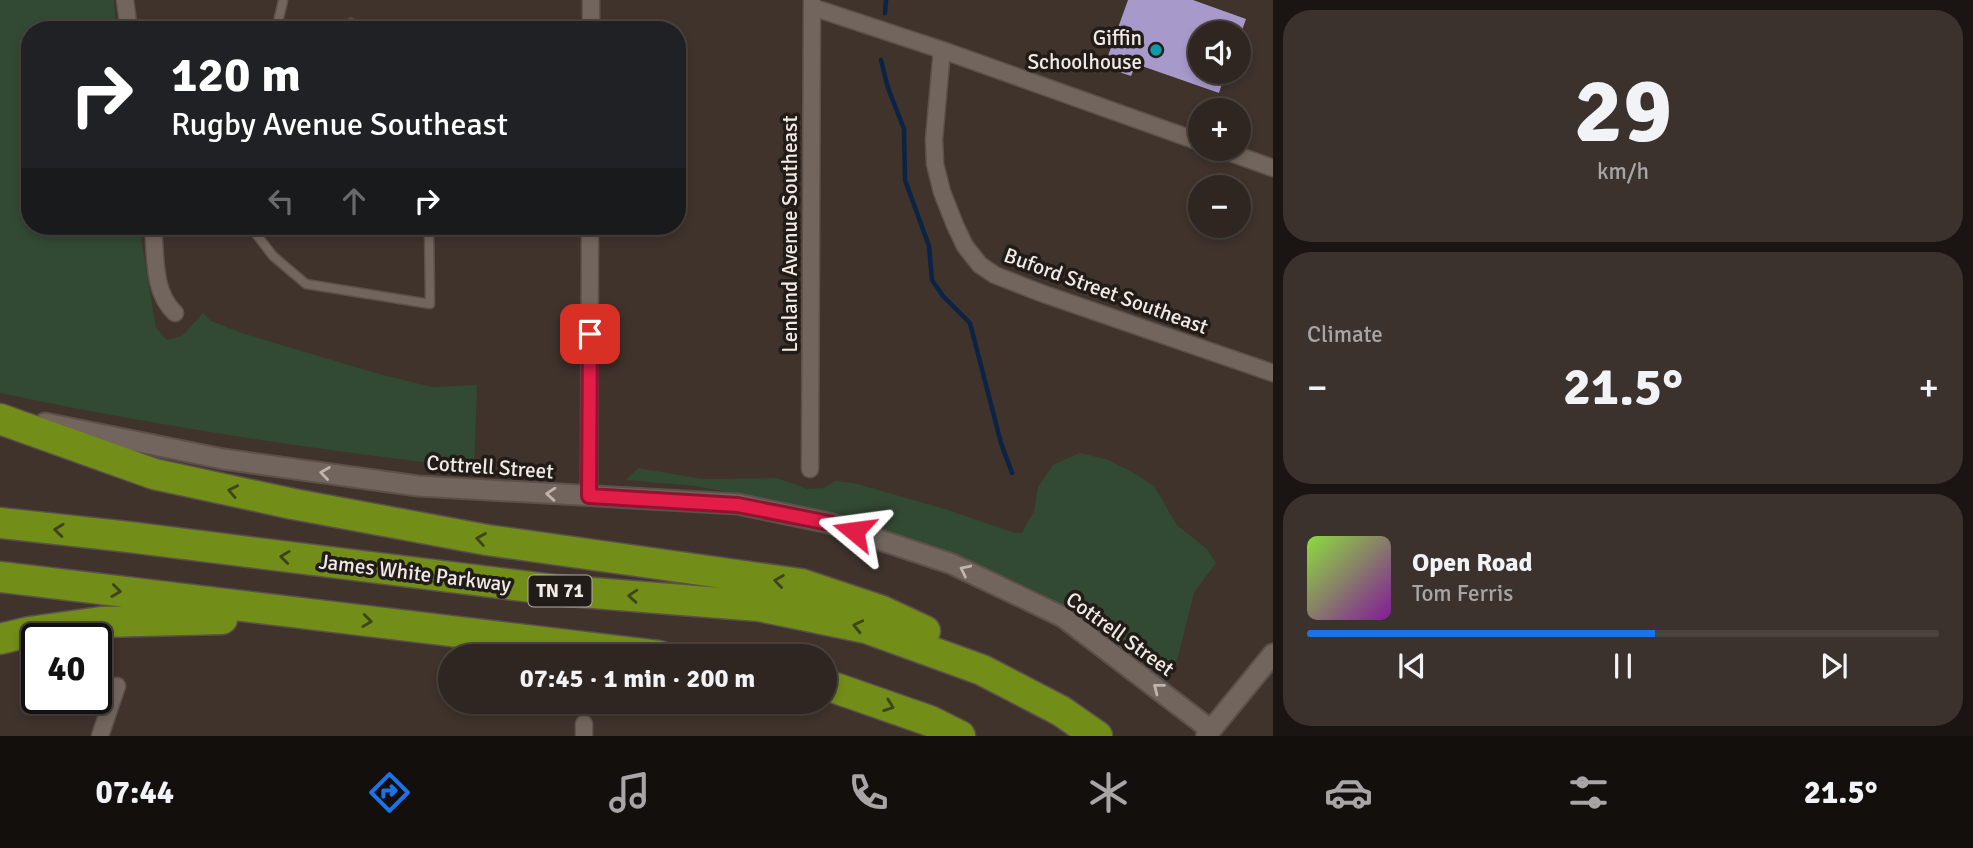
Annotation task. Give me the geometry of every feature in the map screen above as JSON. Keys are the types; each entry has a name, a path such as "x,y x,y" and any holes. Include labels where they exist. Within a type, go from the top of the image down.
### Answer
{"highway":[{"path":"0,419 154,474 293,504 487,540 801,584 882,611 962,649 1061,711"},
{"name":"James White Parkway","path":"0,523 555,590 759,606 866,628 982,670 1061,711 1097,736"},
{"path":"0,577 558,644"},
{"path":"0,639 101,622 324,616"},
{"path":"837,689 930,721 960,736"}],"street":[{"path":"125,0 128,21"},
{"path":"591,21 592,0"},
{"path":"812,4 1188,138"},
{"name":"Lenland Avenue Southeast","path":"810,469 812,4"},
{"name":"Buford Street Southeast","path":"942,50 934,139 935,164 955,225 965,246 981,265 995,275 1041,293 1273,373"},
{"path":"1251,160 1273,168"},
{"path":"154,235 164,303 175,313"},
{"path":"589,496 590,235"},
{"name":"Cottrell Street","path":"0,414 223,459 418,486 738,505 829,523 952,564 1063,617 1211,734"},
{"path":"1211,734 1273,654"},
{"path":"100,736 117,686"}],"lane":[{"path":"278,21 283,1"},
{"path":"257,235 273,256 306,284 430,304 429,235"}],"green space":[{"path":"0,0 114,0 115,21 21,21 21,235 140,235 156,328 167,340 182,336 203,313 211,321 245,334 379,374 432,387 477,385 474,468 236,436 0,393"},
{"path":"1079,453 1106,459 1154,486 1177,525 1207,549 1216,563 1194,593 1178,657 1167,677 1094,624 1038,592 967,560 892,533 766,499 695,486 626,480 638,468 703,479 777,478 808,489 823,488 835,481 854,483 1022,533 1034,511 1038,487 1053,465"}],"building":[{"name":"Giffin Schoolhouse","path":"1128,0 1193,0 1246,19 1188,21 1188,82 1136,64 1131,76 1104,67"},
{"name":"Giffin Schoolhouse","path":"1193,84 1222,84 1219,93"}],"waterway":[{"path":"885,13 886,0"},
{"path":"881,60 888,88 904,129 905,180 929,246 932,280 943,296 970,323 1001,443 1012,473"}],"place":[{"name":"Giffin Schoolhouse","path":"1156,50"}],"route":[{"path":"590,334 589,496 738,505 829,523 854,531"}]}
